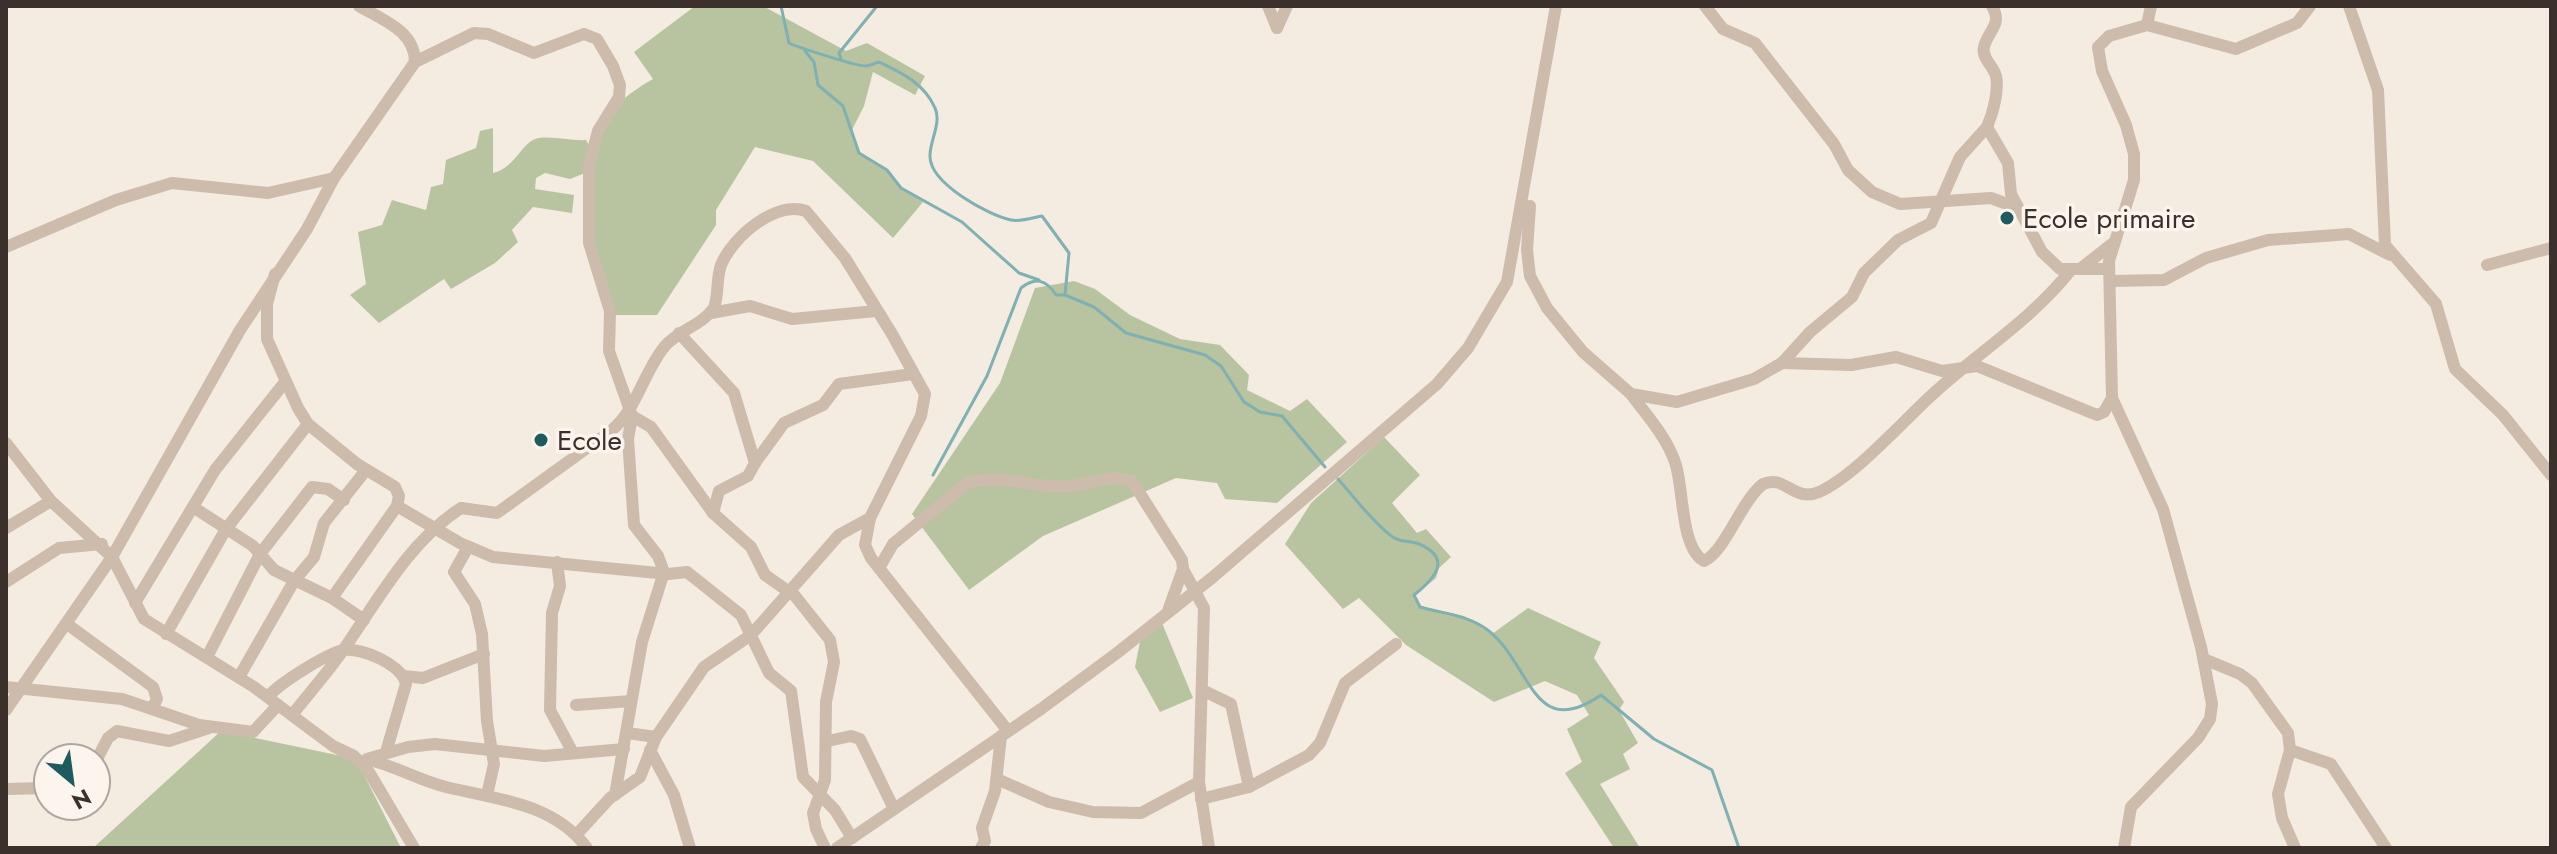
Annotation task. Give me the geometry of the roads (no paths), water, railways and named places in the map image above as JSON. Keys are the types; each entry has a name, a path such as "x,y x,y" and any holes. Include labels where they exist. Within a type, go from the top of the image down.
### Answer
{"street":[{"path":"359,6 409,37 415,49 415,62"},
{"path":"1268,6 1277,28 1287,6"},
{"path":"837,848 1004,733 1194,592 1437,384 1468,348 1507,282 1556,6"},
{"path":"1705,6 1723,29 1755,43 1834,144 1859,182 1892,202 1916,205 1991,198 2018,208"},
{"path":"1631,394 1677,402 1754,379 1782,363 1810,332 1852,297 1864,273 1898,240 1931,223 1960,157 1987,127 1996,80 1983,54 1987,39 1996,29 1997,16 1992,6"},
{"path":"2147,25 2151,6"},
{"path":"2124,848 2131,807 2170,770 2210,719 2212,704 2204,659 2163,509 2112,398 2112,244 2134,180 2134,154 2126,125 2102,71 2098,47 2109,36 2147,25 2231,50 2297,23 2310,6"},
{"path":"2349,6 2378,90 2382,234 2390,255"},
{"path":"6,710 112,557 215,371 307,229 334,178 415,62 474,33 500,38 526,52 554,47 584,34 595,37 602,46 616,71 620,91 598,131 589,165 588,236 610,311 609,351 630,413 628,439 634,525 658,556 664,572 642,642 615,795"},
{"path":"1987,127 2006,156 2010,189 2018,208 2042,252 2060,269 2170,278 2206,258 2283,239 2349,234 2390,255 2436,304 2455,369 2503,415 2551,475"},
{"path":"1529,170 1527,250 1531,282 1583,352 1631,394 1668,445 1683,491 1685,527 1694,551 1704,561 1712,555 1741,508 1763,484 1771,480 1779,482 1802,496 1827,488 1962,369 2017,327 2075,270 2112,244"},
{"path":"6,247 116,200 172,183 268,193 334,178"},
{"path":"711,313 718,295 719,270 738,238 770,218 800,208 814,218 845,258 925,394 925,403 891,483 870,518 865,545 879,568 1004,733 997,779 982,828 985,841 981,848"},
{"path":"2487,265 2551,248"},
{"path":"275,274 266,328 285,382 308,424 366,470 395,487 399,496 397,506 332,598"},
{"path":"292,715 343,650 401,566 437,528 461,508 497,513 612,430 630,413 657,357 679,333 711,313 750,306 792,319 876,311"},
{"path":"679,333 734,393 755,463"},
{"path":"1782,363 1851,365 1896,357 1942,371 1977,366 2013,378 2043,395 2097,415 2104,412 2112,398"},
{"path":"713,513 719,491 748,476 784,423 820,407 839,384 913,374"},
{"path":"135,603 230,448 252,427 285,382"},
{"path":"630,413 651,427 713,513 751,547 765,575 791,592 832,646 833,672 826,711 828,741 825,785 814,807 813,821 825,848"},
{"path":"166,634 226,529 308,424"},
{"path":"6,443 51,501 102,544 144,619 239,677 361,758 394,766 444,787 532,808 580,843 615,795 640,777 656,737 704,667 751,635 839,535 870,518"},
{"path":"239,677 294,581 314,557 324,523 366,470"},
{"path":"879,568 893,544 967,483 983,480 1065,486 1113,478 1134,483 1182,560 1183,569 1204,608 1199,782 1209,848"},
{"path":"207,657 260,554 312,487 320,486 344,500"},
{"path":"6,528 51,501"},
{"path":"397,506 468,547 493,557 689,573 741,615 769,673 793,694 801,773 805,782 837,812 866,848"},
{"path":"193,507 260,554 274,570 332,598 364,620"},
{"path":"6,582 59,548 102,544"},
{"path":"468,547 454,572 475,604 484,654 494,769 487,795"},
{"path":"557,562 560,586 552,613 550,710 572,751"},
{"path":"1168,612 1183,569"},
{"path":"67,624 153,687 157,699 152,708"},
{"path":"1201,799 1249,787 1314,750 1345,683 1396,644"},
{"path":"6,687 117,698 199,725 253,732 290,679 343,650 360,652 391,664 404,676 406,684 386,752"},
{"path":"404,676 423,678 484,654"},
{"path":"2204,659 2240,674 2252,683 2288,733 2290,750 2280,777 2278,794 2282,818 2295,848"},
{"path":"1202,690 1231,704 1249,787"},
{"path":"576,705 631,701"},
{"path":"106,742 117,731 169,741 219,726"},
{"path":"627,733 656,737"},
{"path":"828,741 851,736 860,739 894,809"},
{"path":"361,758 435,744 544,756 572,751 624,749"},
{"path":"650,750 674,795 690,848"},
{"path":"2290,750 2331,764 2386,848"},
{"path":"361,758 414,848"},
{"path":"997,779 1049,802 1113,813 1147,812 1199,782"},
{"path":"6,789 32,788"}],"waterway":[{"path":"781,6 789,43 861,65 879,62 919,85 937,114 930,157 940,178 962,197 1001,217 1018,220 1042,216 1069,253 1065,295 1094,307 1126,333 1205,355 1221,366 1244,402 1260,412 1282,416 1325,467"},
{"path":"841,59 839,53 877,6"},
{"path":"805,51 814,62 818,85 843,106 859,153 887,170 901,188 962,222 1019,273 1039,280"},
{"path":"933,475 987,376 1021,288 1040,281 1056,295 1065,295"},
{"path":"1338,479 1390,535 1419,544 1436,556 1437,570 1414,595 1420,607 1465,618 1489,631 1547,705 1561,710 1578,707 1601,695 1654,739 1712,770 1739,848"}],"place":[{"name":"Ecole primaire","path":"2007,218"},
{"name":"Ecole","path":"541,440"}]}
